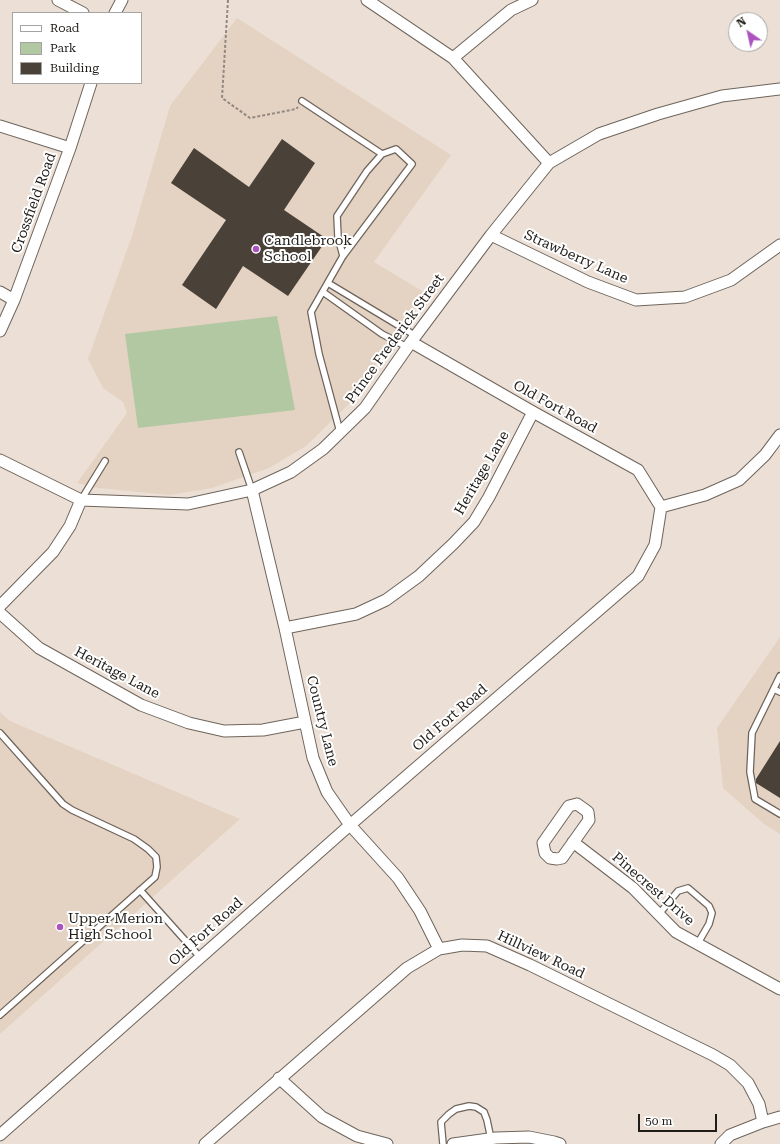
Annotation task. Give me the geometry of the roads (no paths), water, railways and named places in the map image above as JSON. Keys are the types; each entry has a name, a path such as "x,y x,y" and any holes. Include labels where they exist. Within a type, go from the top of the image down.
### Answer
{"street":[{"path":"58,0 81,12"},
{"path":"116,12 122,0"},
{"path":"368,0 453,58 549,163"},
{"path":"453,58 511,10 532,0"},
{"name":"Crossfield Road","path":"0,331 14,300 70,148 91,84"},
{"name":"Prince Frederick Street","path":"0,460 81,500 188,504 252,490 291,472 323,449 366,408 411,342 491,236 549,163 599,134 658,114 722,96 780,89"},
{"path":"0,126 70,148"},
{"name":"Strawberry Lane","path":"491,236 588,282 636,300 685,297 731,280 780,245"},
{"path":"0,292 14,300"},
{"name":"Old Fort Road","path":"0,1135 350,825 638,576 655,545 661,507 638,470 411,342"},
{"name":"Heritage Lane","path":"285,628 356,614 386,600 419,576 474,522 489,497 533,412"},
{"path":"661,507 705,495 739,480 765,455 780,435"},
{"name":"Country Lane","path":"252,490 285,628 313,758 327,792 350,825 398,878 420,911 439,950"},
{"path":"0,606 53,552 70,526 81,500"},
{"name":"Heritage Lane","path":"0,613 39,648 141,705 189,723 224,731 263,730 306,722"},
{"path":"577,804 588,812 589,820 573,842 562,858 557,860 550,858 545,853 543,843 569,806 577,804"},
{"name":"Pinecrest Drive","path":"573,842 633,888 676,932 780,989"},
{"name":"Hillview Road","path":"205,1144 407,968 439,950 462,945 487,946 530,965 713,1055 730,1065 748,1083 759,1104 763,1122"},
{"path":"279,1078 322,1117 357,1136 387,1144"},
{"path":"722,1143 730,1135 763,1122 780,1118"},
{"path":"453,1144 491,1139 529,1138 560,1144"}],"lane":[{"path":"302,101 382,154"},
{"path":"340,432 319,354 311,312 343,256 412,164 396,149 382,154 367,171 337,216 338,237 343,256"},
{"path":"328,283 411,342"},
{"path":"323,292 382,334 411,342"},
{"path":"239,452 252,490"},
{"path":"81,500 105,461"},
{"path":"780,676 752,733 750,772 754,799 780,814"},
{"path":"774,689 780,692"},
{"path":"0,732 63,804 72,810 134,839 156,857 157,867 155,877 0,1015"},
{"path":"659,914 678,890 688,888 708,906 712,913 709,924 698,943"},
{"path":"140,890 200,957"},
{"path":"442,1144 441,1122 456,1109 469,1106 484,1112 491,1139"}],"place":[{"name":"Candlebrook School","path":"256,249"},
{"name":"Upper Merion High School","path":"60,927"}]}
